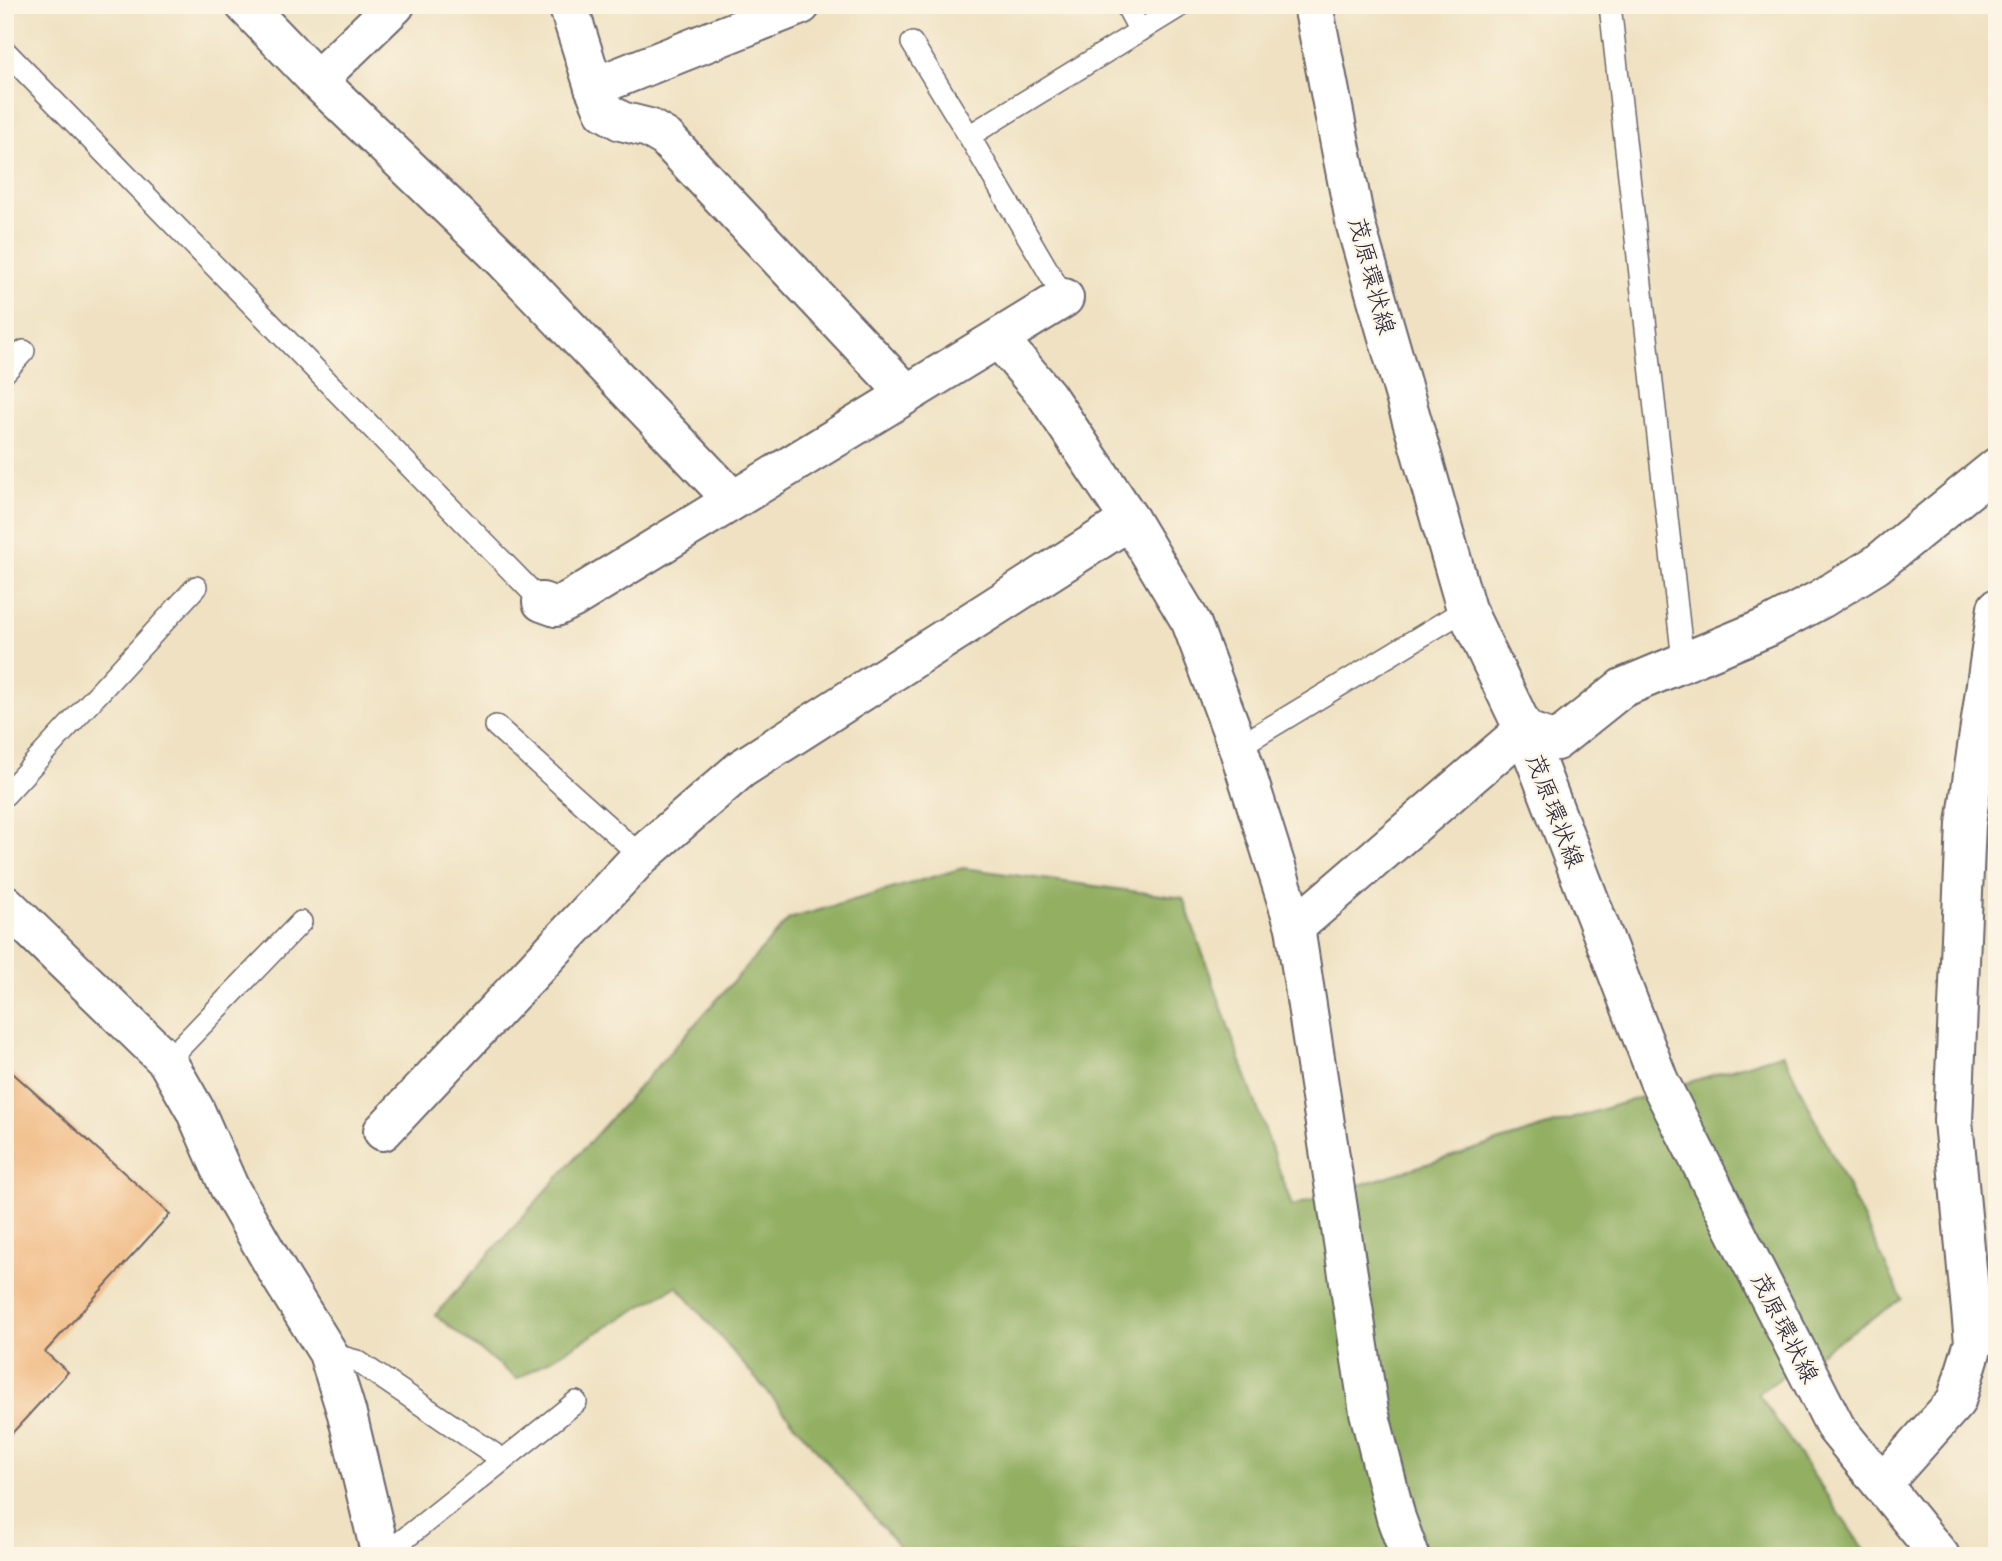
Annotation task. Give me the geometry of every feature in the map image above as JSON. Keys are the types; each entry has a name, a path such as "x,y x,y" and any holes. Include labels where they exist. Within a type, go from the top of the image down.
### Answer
{"street":[{"path":"246,5 317,80 502,258 733,500"},
{"path":"317,80 395,5"},
{"path":"568,5 604,111 621,121 649,128 666,138 906,393"},
{"path":"594,87 801,5"},
{"name":"茂原環状線","path":"1313,5 1356,226 1466,609 1524,730 1659,1082 1836,1427 1940,1556"},
{"path":"542,601 556,607 572,599 1064,298"},
{"path":"999,339 1047,396 1130,520 1191,622 1238,747 1295,927 1368,1412 1396,1518 1410,1556"},
{"path":"1295,927 1524,730 1556,741 1622,688 1768,627 1832,592 1876,565 1997,467"},
{"path":"383,1131 641,856 741,769 1130,520"},
{"path":"1882,1484 1956,1401 1974,1342 1953,1121 1966,824 1997,608"},
{"path":"5,904 167,1061 195,1110 229,1187 328,1353 347,1414 382,1556"}],"lane":[{"path":"1126,5 1140,31"},
{"path":"970,136 1182,5"},
{"path":"1610,5 1683,661"},
{"path":"912,43 970,136 1064,298"},
{"path":"5,51 542,601"},
{"path":"5,372 24,351"},
{"path":"5,795 196,587"},
{"path":"1238,747 1466,609"},
{"path":"496,726 641,856"},
{"path":"167,1061 301,922"},
{"path":"328,1353 357,1361 503,1460"},
{"path":"382,1556 576,1402"}],"green space":[{"path":"963,868 1183,898 1292,1206 1783,1053 1902,1299 1758,1393 1868,1556 907,1556 677,1286 517,1379 435,1315 789,919"}],"building":[{"path":"5,1066 170,1214 45,1352 68,1372 5,1441"}]}
